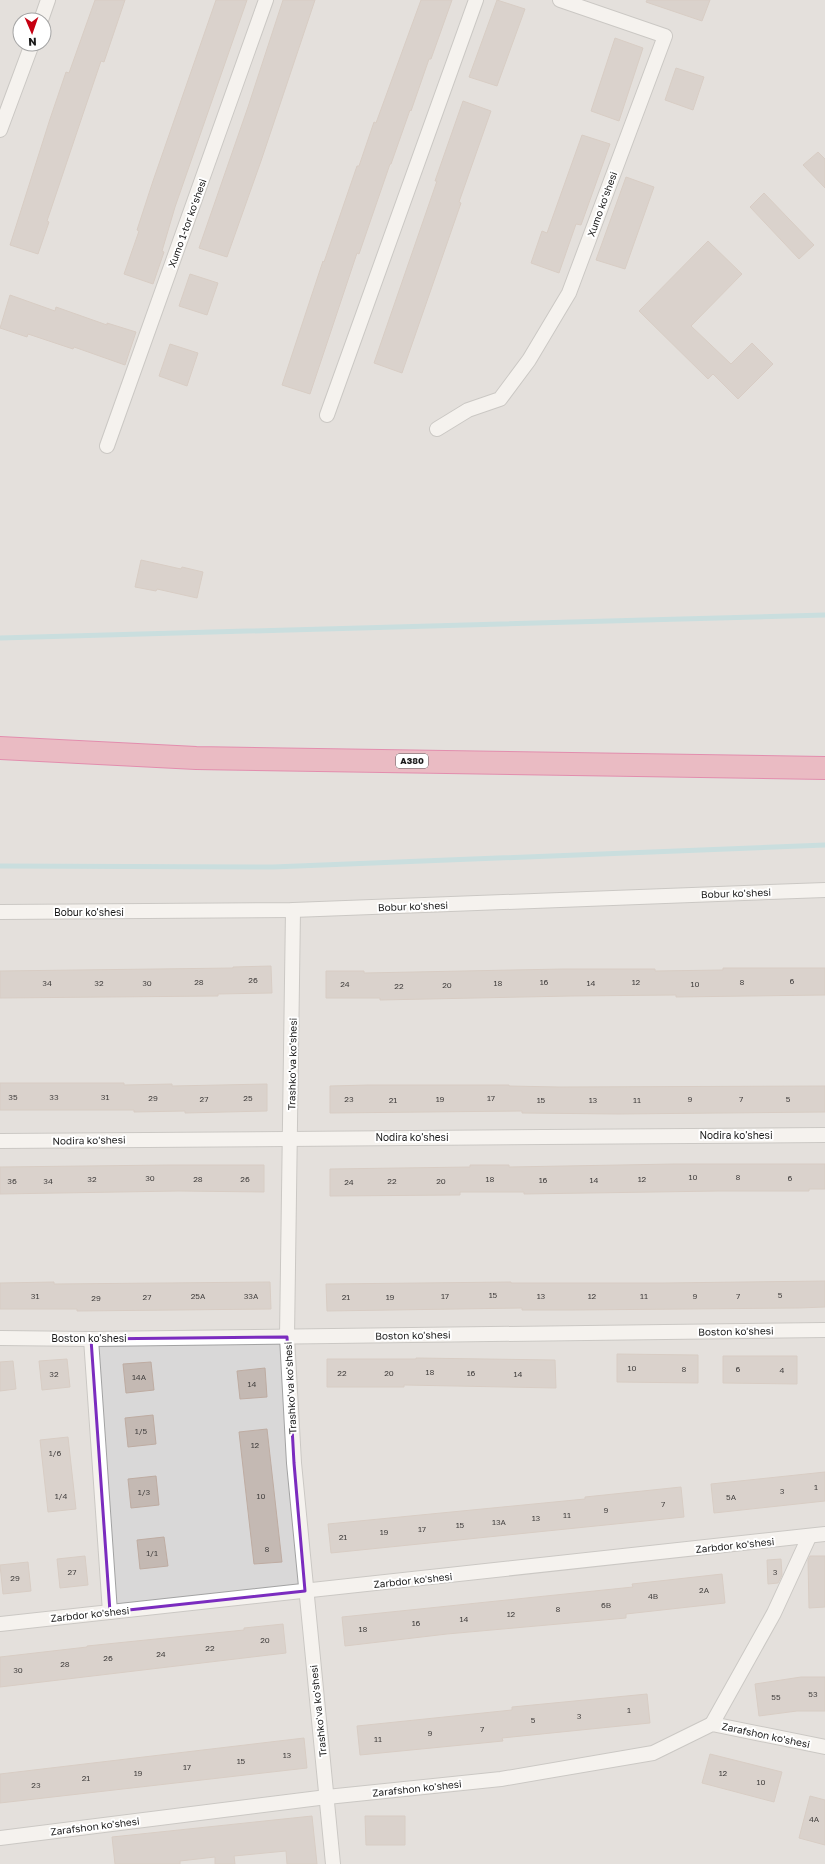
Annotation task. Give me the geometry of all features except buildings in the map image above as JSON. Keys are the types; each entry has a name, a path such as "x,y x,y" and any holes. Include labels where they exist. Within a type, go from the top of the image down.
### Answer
{"highway":[{"name":"A380","path":"0,748 196,758 825,768"}],"street":[{"path":"44,12 48,0"},
{"name":"Xumo 1-tor ko'shesi","path":"107,446 266,0"},
{"path":"327,415 476,0"},
{"name":"Xumo ko'shesi","path":"437,429 468,410 500,399 529,360 569,293 665,36 560,0"},
{"path":"0,130 29,52"},
{"name":"Bobur ko'shesi","path":"0,912 293,910 825,890"},
{"name":"Trashko'va ko'shesi","path":"293,910 291,1138 287,1337 294,1463 305,1591 333,1864"},
{"name":"Nodira ko'shesi","path":"0,1141 825,1135"},
{"name":"Boston ko'shesi","path":"0,1338 91,1339 825,1330"},
{"path":"91,1339 110,1612"},
{"name":"Zarbdor ko'shesi","path":"0,1624 809,1537 825,1534"},
{"path":"712,1724 774,1614 809,1537"},
{"name":"Zarafshon ko'shesi","path":"0,1838 327,1797 501,1779 653,1753 712,1724 825,1747"}],"highlighted area":[{"path":"287,1337 294,1463 305,1591 110,1612 91,1339"}],"shaded area":[{"path":"0,0 825,0 825,1864 0,1864"}],"waterway":[{"path":"0,638 825,615"},
{"path":"0,866 273,867 825,845"}]}
